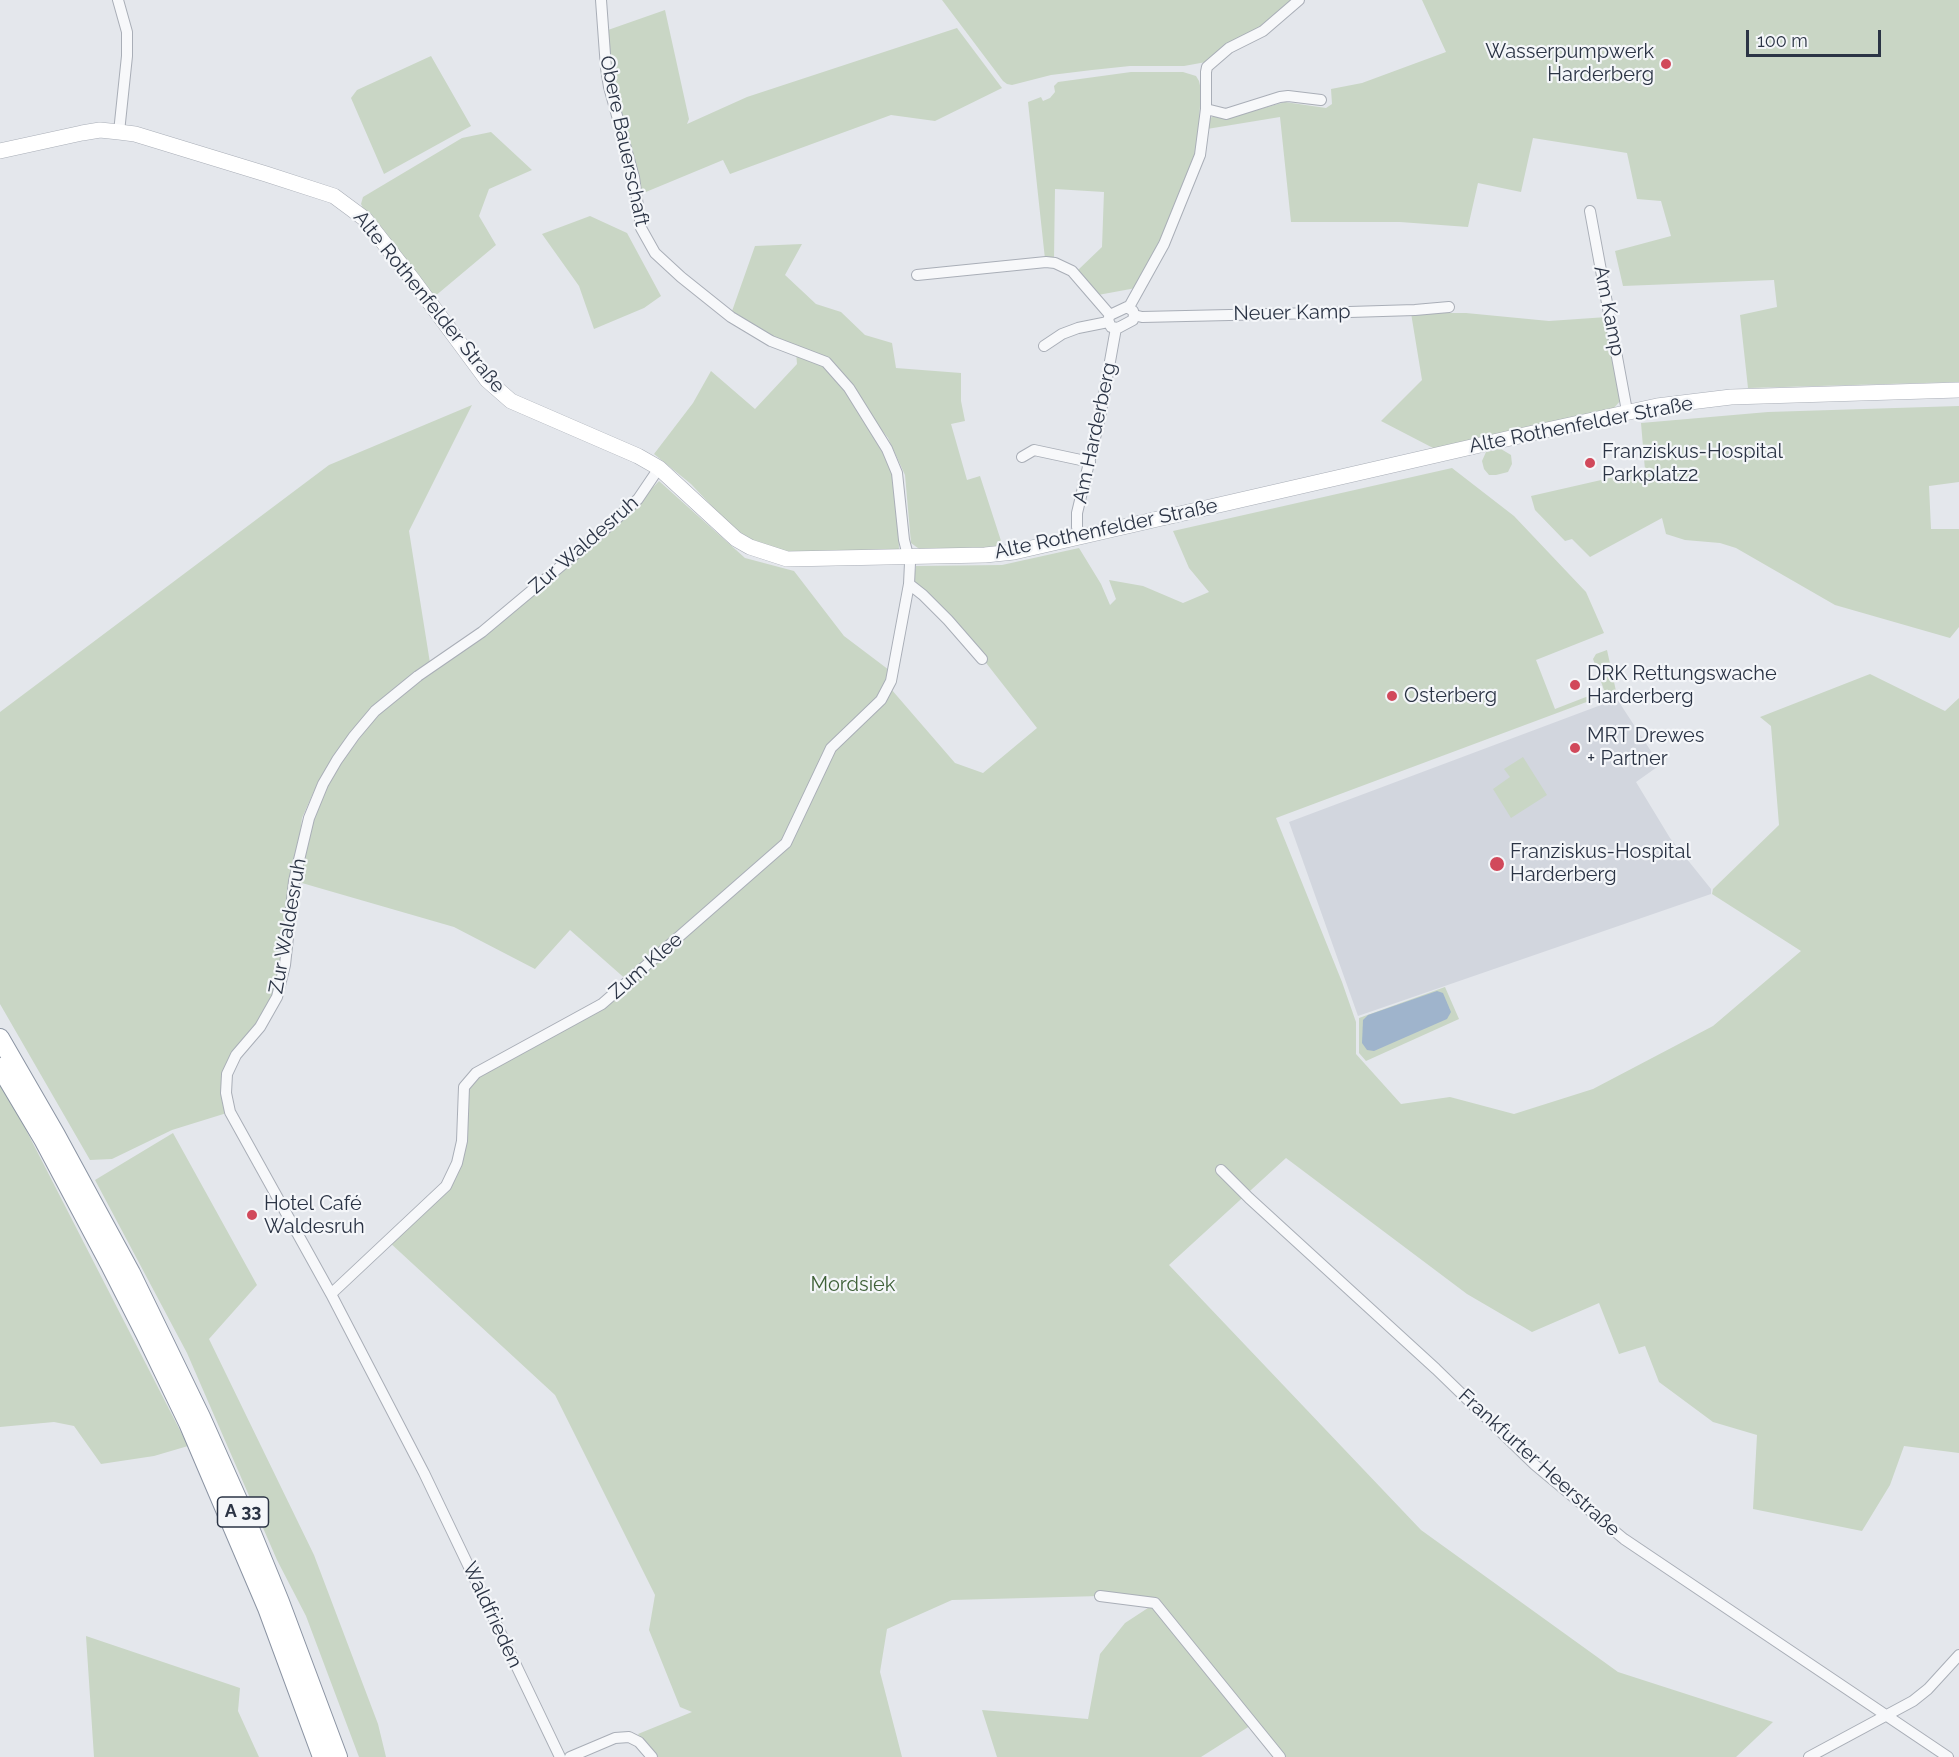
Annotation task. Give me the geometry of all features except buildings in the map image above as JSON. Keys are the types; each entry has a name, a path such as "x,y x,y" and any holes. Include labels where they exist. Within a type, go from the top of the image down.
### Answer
{"highway":[{"name":"A 33","path":"0,1038 131,1273 201,1417 280,1602 338,1757"},
{"name":"A 33","path":"0,1067 44,1141 104,1254 188,1423 267,1608 322,1757"}],"street":[{"path":"118,0 127,32 118,132"},
{"name":"Obere Bauerschaft","path":"601,0 607,77 634,177 641,228 655,253 681,278 730,316 771,341 826,362 849,388 887,449 897,473 904,540 909,557"},
{"path":"1044,346 1062,334 1078,328 1131,321 1132,311 1164,244 1200,154 1206,109 1206,72 1211,63 1229,48 1263,31 1299,0"},
{"path":"1206,109 1226,114 1288,96 1321,100"},
{"name":"Alte Rothenfelder Straße","path":"0,151 100,130 135,134 334,196 365,219 487,380 511,401 638,456 659,468 736,539 766,554 787,559 985,555 1014,552 1627,411 1731,397 1959,390"},
{"name":"Am Kamp","path":"1590,211 1627,411"},
{"path":"918,275 1055,263 1072,271 1111,322"},
{"name":"Neuer Kamp","path":"1132,311 1142,317 1415,310 1449,307"},
{"path":"1111,322 1122,308 1132,311"},
{"name":"Am Harderberg","path":"1080,537 1077,513 1090,462 1111,322"},
{"path":"1022,457 1034,450 1090,462"},
{"name":"Zur Waldesruh","path":"424,1473 331,1294 230,1112 226,1093 227,1074 236,1055 260,1027 277,997 285,965 294,881 309,818 323,784 354,736 375,711 418,676 482,632 604,531 638,499 659,468"},
{"name":"Zum Klee","path":"331,1294 446,1186 457,1163 462,1142 464,1087 476,1073 602,1004 786,843 831,748 881,700 891,681 909,584 909,557"},
{"path":"909,584 948,620 982,659"},
{"name":"Frankfurter Heerstraße","path":"1221,1170 1436,1369 1535,1465 1624,1539 1948,1757"},
{"name":"Waldfrieden","path":"424,1473 560,1757"},
{"path":"1100,1596 1155,1603 1280,1757"},
{"path":"1809,1757 1913,1701 1928,1689 1959,1655"},
{"path":"570,1757 615,1738 629,1737 639,1742 652,1757"}],"shaded area":[{"name":"Franziskus-Hospital Harderberg","path":"1617,699 1660,765 1636,782 1670,838 1711,889 1711,894 1358,1016 1289,822"}],"green space":[{"path":"942,0 1299,0 1263,31 1206,62 1184,66 1130,66 1092,70 1051,75 1012,85 1003,81"},
{"path":"1422,0 1959,0 1959,382 1748,388 1740,315 1777,307 1774,280 1623,286 1615,251 1671,236 1661,201 1637,199 1627,153 1533,138 1521,192 1478,183 1468,227 1400,222 1291,222 1280,117 1207,129 1208,119 1232,117 1285,102 1326,108 1332,104 1331,89 1362,83 1446,52"},
{"path":"665,10 689,119 687,124 747,97 957,28 1002,88 935,121 891,115 730,174 723,160 641,194 611,82 608,30"},
{"path":"431,56 471,126 384,174 351,98 357,90"},
{"path":"1131,72 1183,72 1196,76 1201,90 1197,154 1161,243 1136,288 1098,295 1078,270 1102,247 1104,192 1055,189 1054,259 1045,259 1028,102 1041,97 1043,101 1050,98 1058,82"},
{"path":"491,132 532,170 489,189 479,216 496,245 434,297 366,214 361,204 363,197 462,138"},
{"path":"590,216 627,233 661,296 644,308 594,329 579,286 542,234"},
{"path":"802,244 785,275 816,304 841,312 865,335 892,343 896,368 961,373 961,401 965,421 951,424 967,480 980,476 1003,547 922,551 911,543 905,475 888,438 854,395 897,473 899,551 800,553 775,549 746,537 722,517 691,484 654,454 693,403 711,371 755,409 797,364 796,351 731,314 755,246"},
{"path":"1411,313 1466,313 1549,321 1607,317 1621,400 1614,408 1435,449 1381,421 1422,380"},
{"name":"Mordsiek","path":"472,405 409,531 430,663 375,704 352,730 334,758 314,791 302,818 295,876 326,789 341,763 378,714 642,499 659,481 745,558 794,571 844,636 889,670 880,695 891,689 955,763 983,773 1037,728 947,613 913,582 916,566 1002,565 1079,548 1101,584 1110,605 1116,599 1109,580 1143,586 1183,603 1209,592 1189,568 1173,531 1452,468 1514,516 1586,592 1604,633 1536,660 1555,709 1604,690 1593,659 1596,654 1607,650 1616,691 1276,818 1356,1022 1356,1054 1401,1104 1450,1097 1514,1114 1593,1089 1713,1026 1801,951 1712,894 1713,889 1779,825 1771,726 1760,717 1870,674 1945,711 1959,698 1959,1453 1904,1446 1890,1485 1862,1531 1753,1509 1757,1435 1713,1422 1659,1382 1645,1346 1619,1354 1599,1303 1532,1332 1467,1294 1286,1158 1169,1265 1421,1530 1618,1672 1773,1722 1736,1757 1280,1757 1253,1724 1201,1757 997,1757 982,1710 1088,1719 1100,1654 1125,1623 1154,1604 1100,1596 952,1600 887,1629 880,1672 902,1757 658,1757 638,1734 692,1712 680,1707 649,1630 655,1595 555,1395 388,1241 446,1186 457,1163 464,1087 629,982 570,930 535,969 454,927 295,881 277,997 227,1074 230,1112 172,1130 112,1159 90,1160 0,1004 0,712 329,465"},
{"path":"1959,406 1959,482 1929,486 1931,529 1959,529 1959,627 1950,638 1835,605 1736,548 1720,543 1685,540 1666,534 1662,518 1590,557 1572,539 1565,541 1535,510 1531,496 1645,470 1641,423 1768,412"},
{"path":"1501,449 1511,455 1512,464 1508,472 1489,475 1482,461 1486,452"},
{"path":"1523,757 1547,795 1511,818 1493,789 1510,777 1504,769"},
{"path":"1445,987 1459,1019 1366,1061 1359,1053 1359,1018"},
{"path":"0,1079 188,1446 154,1456 101,1464 74,1426 54,1422 0,1427"},
{"path":"173,1133 257,1285 209,1339 314,1555 378,1724 386,1757 359,1757 306,1616 277,1560 187,1353 95,1180"},
{"path":"86,1636 240,1688 238,1711 259,1757 94,1757"}],"water":[{"path":"1437,991 1443,993 1451,1012 1447,1019 1374,1051 1367,1050 1362,1043 1363,1020 1368,1015"}],"place":[{"name":"Wasserpumpwerk Harderberg","path":"1666,64"},
{"name":"Franziskus-Hospital Parkplatz2","path":"1590,463"},
{"name":"DRK Rettungswache Harderberg","path":"1575,685"},
{"name":"Osterberg","path":"1392,696"},
{"name":"MRT Drewes + Partner","path":"1575,748"},
{"name":"Franziskus-Hospital Harderberg","path":"1497,864"},
{"name":"Hotel Café Waldesruh","path":"252,1215"}]}
